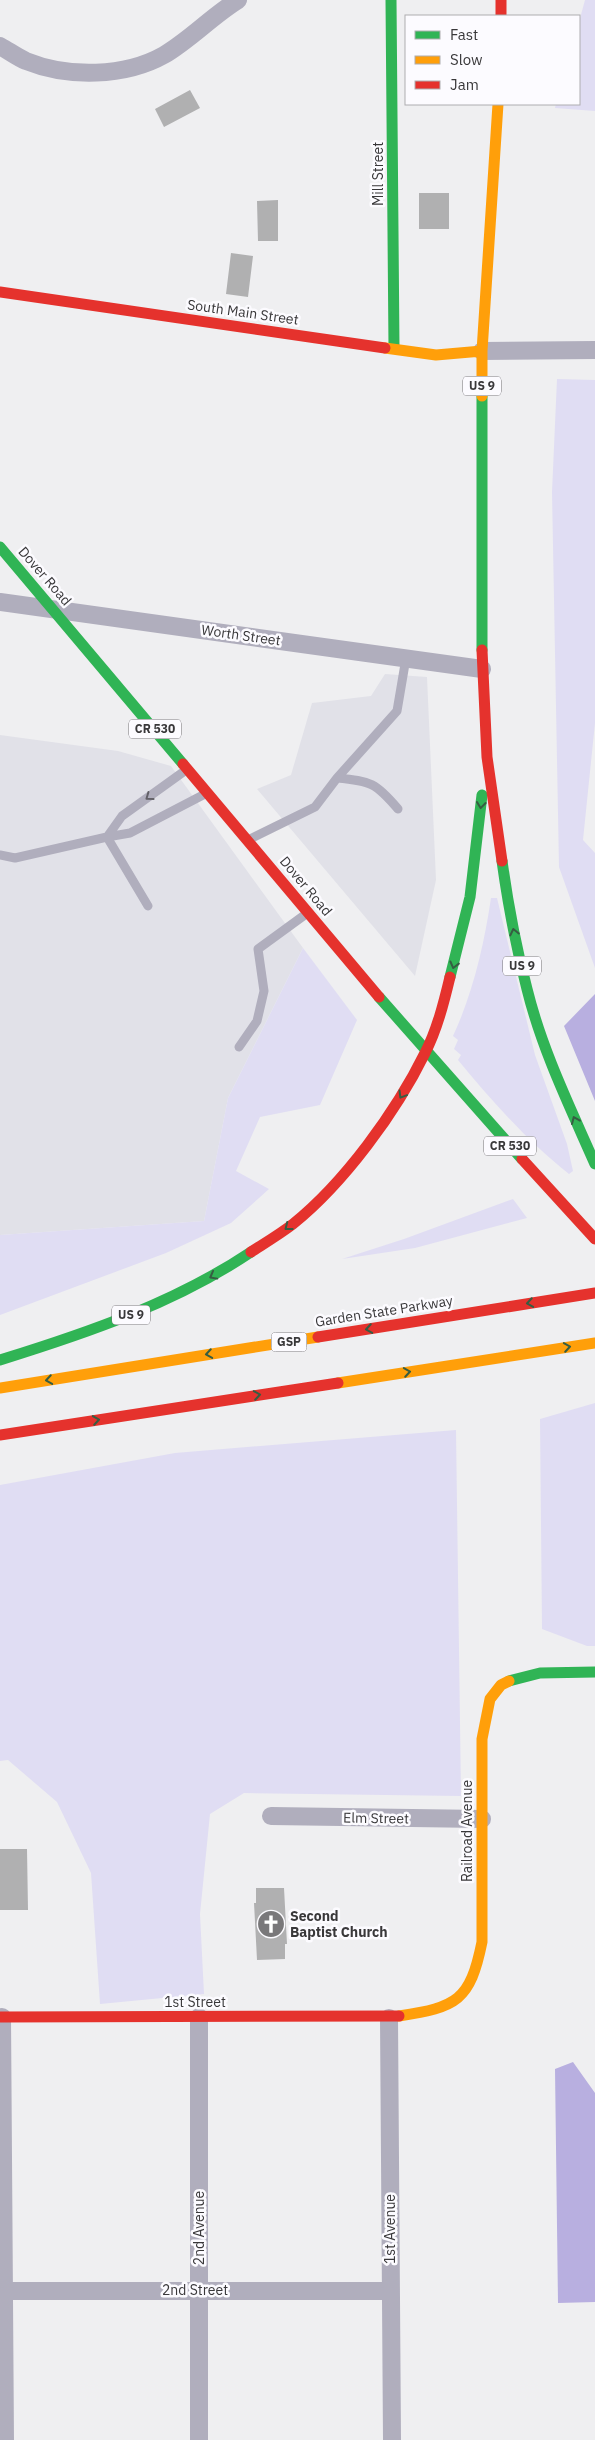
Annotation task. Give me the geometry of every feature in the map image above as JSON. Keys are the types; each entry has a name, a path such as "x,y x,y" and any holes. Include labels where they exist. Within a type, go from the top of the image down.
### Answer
{"main road":[{"name":"Mill Street","path":"391,0 394,348"},
{"path":"501,0 501,15"},
{"name":"US 9","path":"498,105 482,351 482,669 487,757 508,904 527,990 552,1065 595,1164"},
{"name":"South Main Street","path":"0,292 436,355 482,351"},
{"name":"Dover Road","path":"0,547 426,1052 595,1239"},
{"name":"US 9","path":"0,1360 90,1332 162,1302 207,1280 293,1224 342,1176 398,1101 426,1052 447,991 470,897 487,757"},
{"name":"Garden State Parkway","path":"0,1388 595,1293"},
{"path":"0,1435 595,1343"},
{"name":"Railroad Avenue","path":"389,2018 428,2012 454,2004 472,1984 477,1970 482,1942 482,1739 486,1711 494,1693 506,1682 531,1674 595,1672"},
{"name":"1st Street","path":"1,2017 389,2018"}],"street":[{"path":"0,46 26,61 65,70 96,73 121,70 163,55 238,0"},
{"path":"482,351 595,350"},
{"name":"Worth Street","path":"0,602 482,669"},
{"name":"Elm Street","path":"271,1816 482,1819"},
{"path":"1,2017 2,2291 5,2440"},
{"name":"2nd Avenue","path":"198,2017 199,2440"},
{"name":"1st Avenue","path":"389,2018 392,2440"},
{"name":"2nd Street","path":"2,2291 390,2291"}],"lane":[{"path":"248,840 314,807 337,778 397,711 406,658"},
{"path":"107,837 122,816 188,768"},
{"path":"337,778 366,781 383,791 398,809"},
{"path":"0,855 15,858 130,833 208,792"},
{"path":"107,837 148,906"},
{"path":"240,1047 257,1021 264,991 258,949 308,912"}],"shaded area":[{"path":"585,0 595,0 595,111 555,108 556,105 580,105 580,18"},
{"path":"557,379 595,380 595,723 583,840 595,853 595,968 559,867 552,492"},
{"path":"385,674 427,677 436,880 415,976 257,789 291,775 312,703 371,696"},
{"path":"0,735 118,751 171,766 303,948 228,1098 204,1221 0,1235"},
{"path":"491,898 497,898 535,1055 567,1144 573,1171 569,1174 539,1148 497,1105 458,1060 461,1055 454,1049 458,1040 453,1036 477,968"},
{"path":"303,948 357,1020 320,1105 260,1117 236,1171 269,1189 231,1223 166,1253 0,1315 0,1235 204,1221 228,1098"},
{"path":"595,994 595,1101 564,1026"},
{"path":"513,1199 527,1218 415,1248 342,1259 404,1239"},
{"path":"595,1403 595,1646 587,1646 542,1629 540,1419"},
{"path":"456,1430 461,1796 244,1793 210,1814 200,1914 204,1994 100,2004 91,1873 57,1802 8,1760 0,1761 0,1485 175,1453"},
{"path":"573,2062 595,2093 595,2302 558,2303 555,2069"}],"building":[{"path":"190,90 200,108 164,127 155,109"},
{"path":"419,193 449,193 449,229 419,229"},
{"path":"278,200 278,241 258,241 257,201"},
{"path":"231,253 253,256 248,297 226,294"},
{"path":"0,1849 27,1849 28,1910 0,1910"},
{"name":"Second Baptist Church","path":"256,1888 284,1888 287,1944 285,1944 285,1959 257,1960 254,1903 256,1903"}],"traffic: fast":[{"path":"391,0 394,348"},
{"path":"482,396 482,650"},
{"path":"0,547 183,764"},
{"path":"450,977 470,897 482,795"},
{"path":"502,861 516,941 533,1012 557,1078 595,1164"},
{"path":"379,997 522,1159"},
{"path":"0,1360 130,1315 192,1287 251,1252"},
{"path":"509,1681 540,1673 595,1672"}],"traffic: slow":[{"path":"482,396 482,351 498,105"},
{"path":"385,348 436,355 482,351"},
{"path":"0,1388 318,1337"},
{"path":"338,1383 595,1343"},
{"path":"399,2016 435,2009 458,1998 466,1989 477,1962 482,1942 482,1739 490,1699 501,1685 509,1681"}],"traffic: jam":[{"path":"501,0 501,15"},
{"path":"0,292 385,348"},
{"path":"482,650 487,757 502,861"},
{"path":"183,764 379,997"},
{"path":"251,1252 288,1228 312,1207 350,1167 384,1122 413,1076 429,1044 440,1016 450,977"},
{"path":"522,1159 595,1239"},
{"path":"318,1337 595,1293"},
{"path":"0,1435 338,1383"},
{"path":"0,2017 399,2016"}],"place":[{"name":"Second Baptist Church","path":"271,1924"}]}
